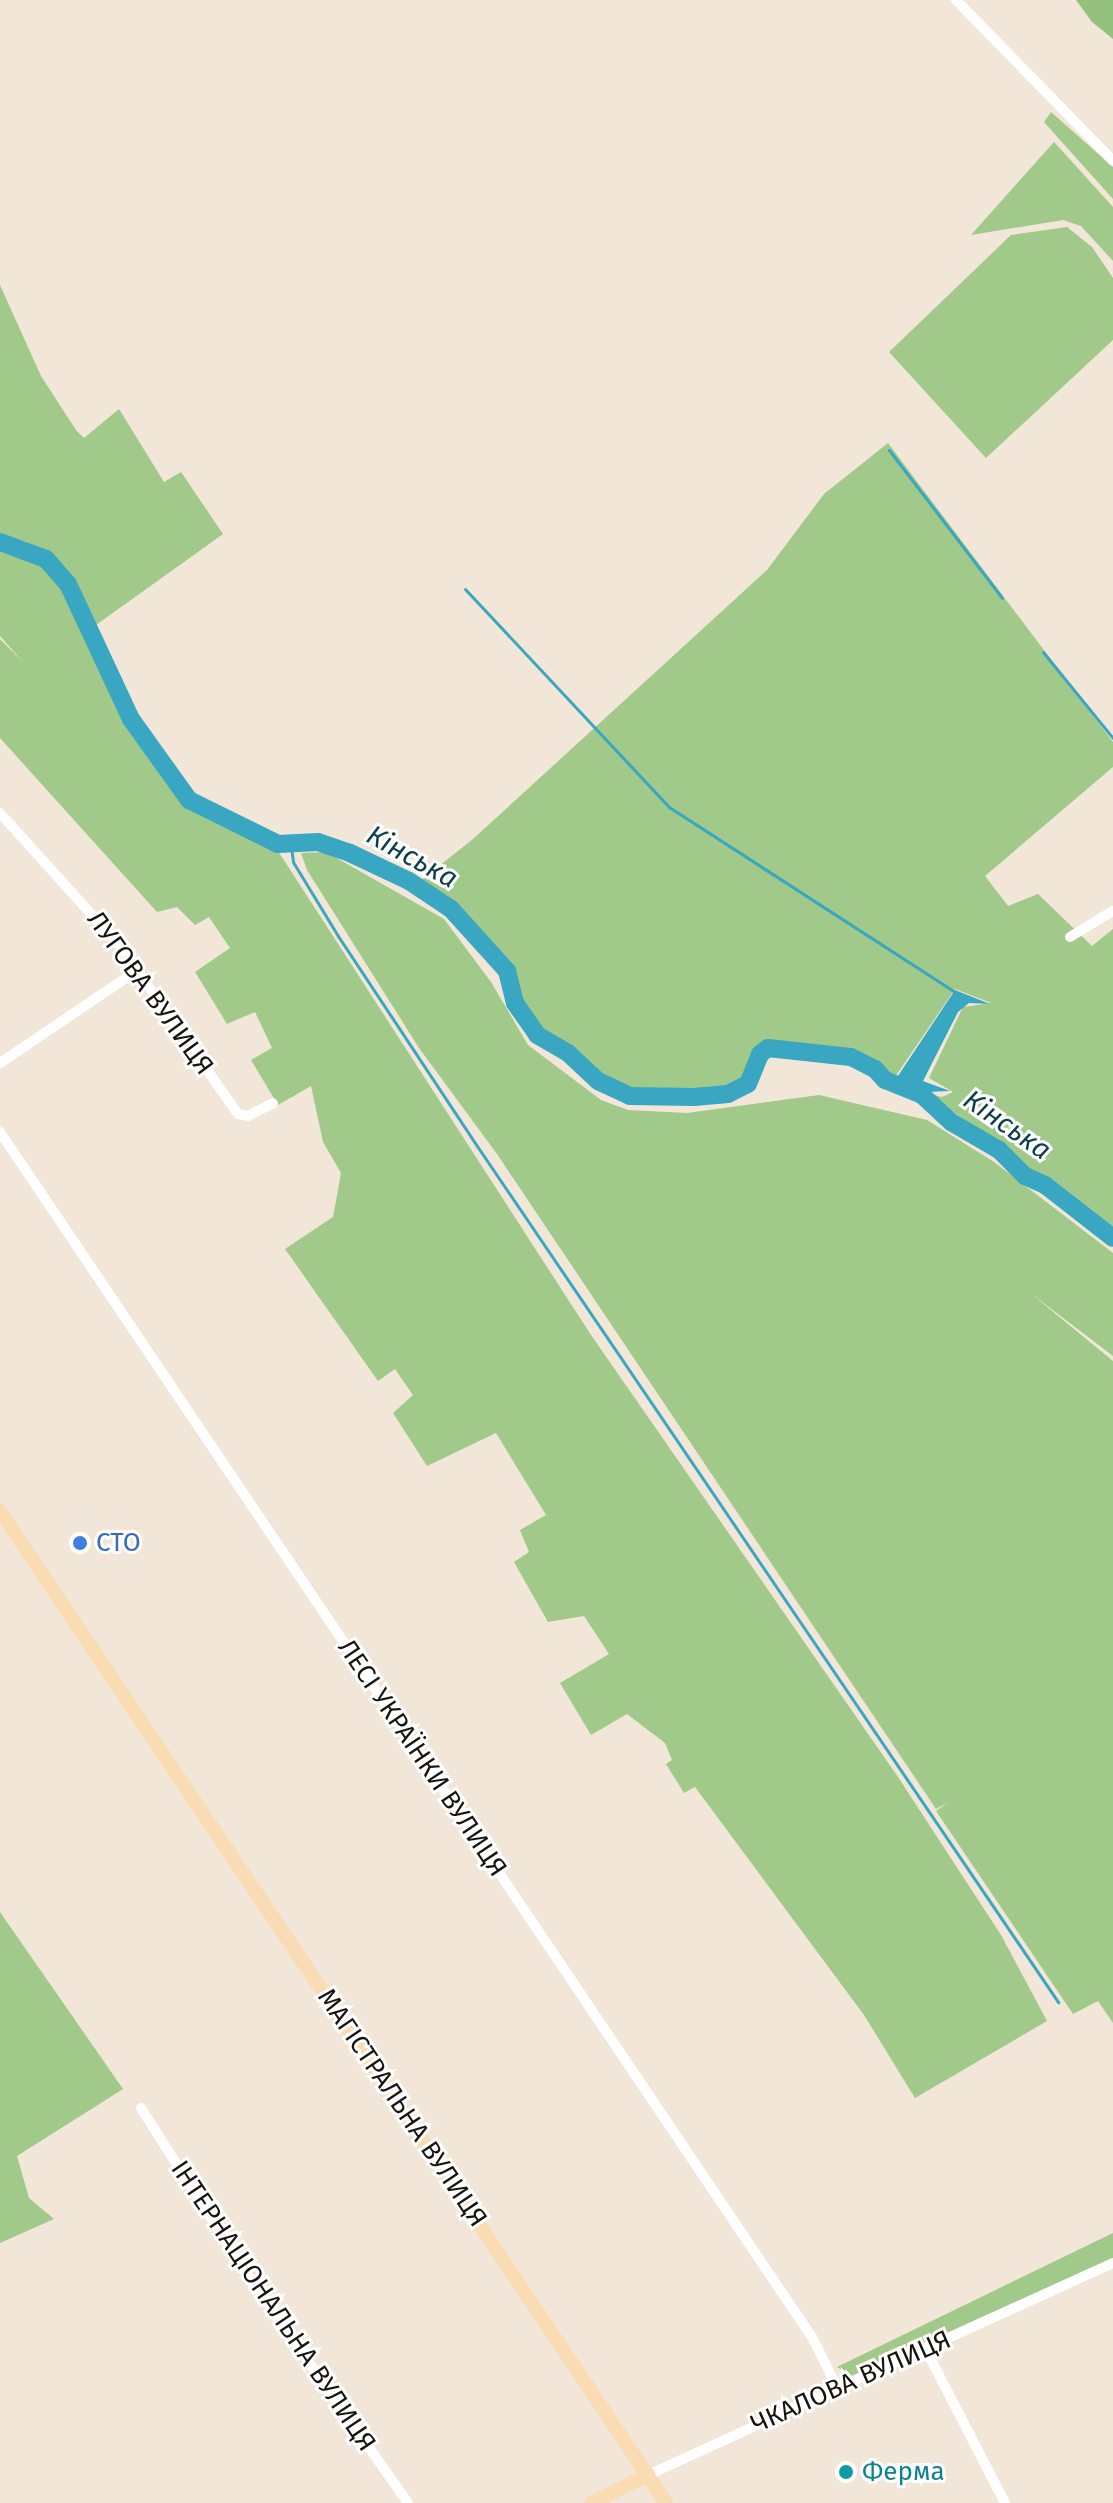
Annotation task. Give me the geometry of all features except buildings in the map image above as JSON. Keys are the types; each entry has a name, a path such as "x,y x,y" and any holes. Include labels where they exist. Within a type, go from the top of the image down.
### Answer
{"main road":[{"name":"МАГІСТРАЛЬНА ВУЛИЦЯ","path":"0,1511 666,2503"},
{"name":"ЧКАЛОВА ВУЛИЦЯ","path":"591,2503 648,2475"}],"street":[{"path":"956,0 1113,161"},
{"name":"ЛУГОВА ВУЛИЦЯ","path":"0,813 138,970 238,1114 248,1116 273,1103"},
{"path":"1070,937 1113,911"},
{"path":"0,1063 138,970"},
{"name":"ЛЕСІ УКРАЇНКИ ВУЛИЦЯ","path":"0,1132 812,2337 837,2387"},
{"name":"ІНТЕРНАЦІОНАЛЬНА ВУЛИЦЯ","path":"141,2108 243,2269 408,2503"},
{"name":"ЧКАЛОВА ВУЛИЦЯ","path":"648,2475 1113,2263"},
{"path":"925,2348 1005,2503"}],"green space":[{"path":"1076,0 1113,0 1113,39 1092,22"},
{"path":"1051,112 1113,167 1113,199 1044,122"},
{"path":"1054,142 1113,207 1113,261 1081,226 1063,220 971,235"},
{"path":"1067,227 1092,247 1113,278 1113,340 986,458 889,352 1011,235"},
{"path":"0,285 41,376 76,430 84,438 119,409 164,482 181,472 223,534 96,625 59,565 25,541 0,538"},
{"path":"888,443 1113,742 1113,767 985,876 1008,906 1038,894 1092,946 1113,929 1113,1230 929,1094 942,1097 953,1092 929,1078 963,1007 991,1003 955,989 893,1080 875,1064 856,1056 779,1043 755,1051 746,1081 736,1087 621,1091 569,1048 545,1037 520,1001 516,972 485,943 471,921 419,882 473,839 767,570 824,494"},
{"path":"0,547 48,567 101,660 133,733 177,796 278,851 591,1335 898,1777 1001,1935 1047,2021 915,2098 864,2015 695,1787 684,1793 666,1764 672,1760 665,1743 627,1714 591,1735 560,1683 609,1654 584,1616 548,1622 514,1562 529,1552 520,1530 546,1515 496,1433 427,1466 393,1413 413,1395 395,1369 378,1381 285,1249 333,1217 341,1173 323,1142 311,1086 278,1105 251,1060 272,1048 255,1012 227,1024 195,972 230,948 209,917 195,925 177,907 157,912 0,738 0,639 23,662 0,636"},
{"path":"326,852 444,919 491,982 528,1045 601,1100 628,1110 687,1113 819,1095 927,1120 994,1162 1113,1253 1113,1356 1029,1292 1113,1361 1113,2023 1098,2001 1073,2014 936,1811 949,1802 936,1809 497,1154 419,1048 307,870 301,853"},
{"path":"0,1912 123,2089 17,2156 29,2198 54,2219 0,2243"},
{"path":"1113,2233 1113,2258 851,2376 837,2367"}],"water":[{"path":"955,990 990,1004 969,1003 958,1012 923,1081 950,1091 927,1092 930,1097 921,1101 911,1090 892,1085"}],"waterway":[{"path":"889,450 1002,598"},
{"name":"Кінська","path":"0,542 46,559 68,584 131,719 189,800 278,844 318,842 350,853 409,881 451,909 507,971 515,1003 537,1035 568,1053 598,1081 630,1096 728,1094 748,1084 760,1054 768,1048 851,1057 875,1069 885,1080 922,1095 951,1122 999,1150 1025,1176 1045,1185 1113,1238"},
{"path":"465,589 669,807 956,993"},
{"path":"1043,652 1113,738"},
{"path":"291,847 293,862 338,936 477,1146 1058,2002"}],"place":[{"name":"СТО","path":"80,1543"},
{"name":"Ферма","path":"846,2472"}]}
